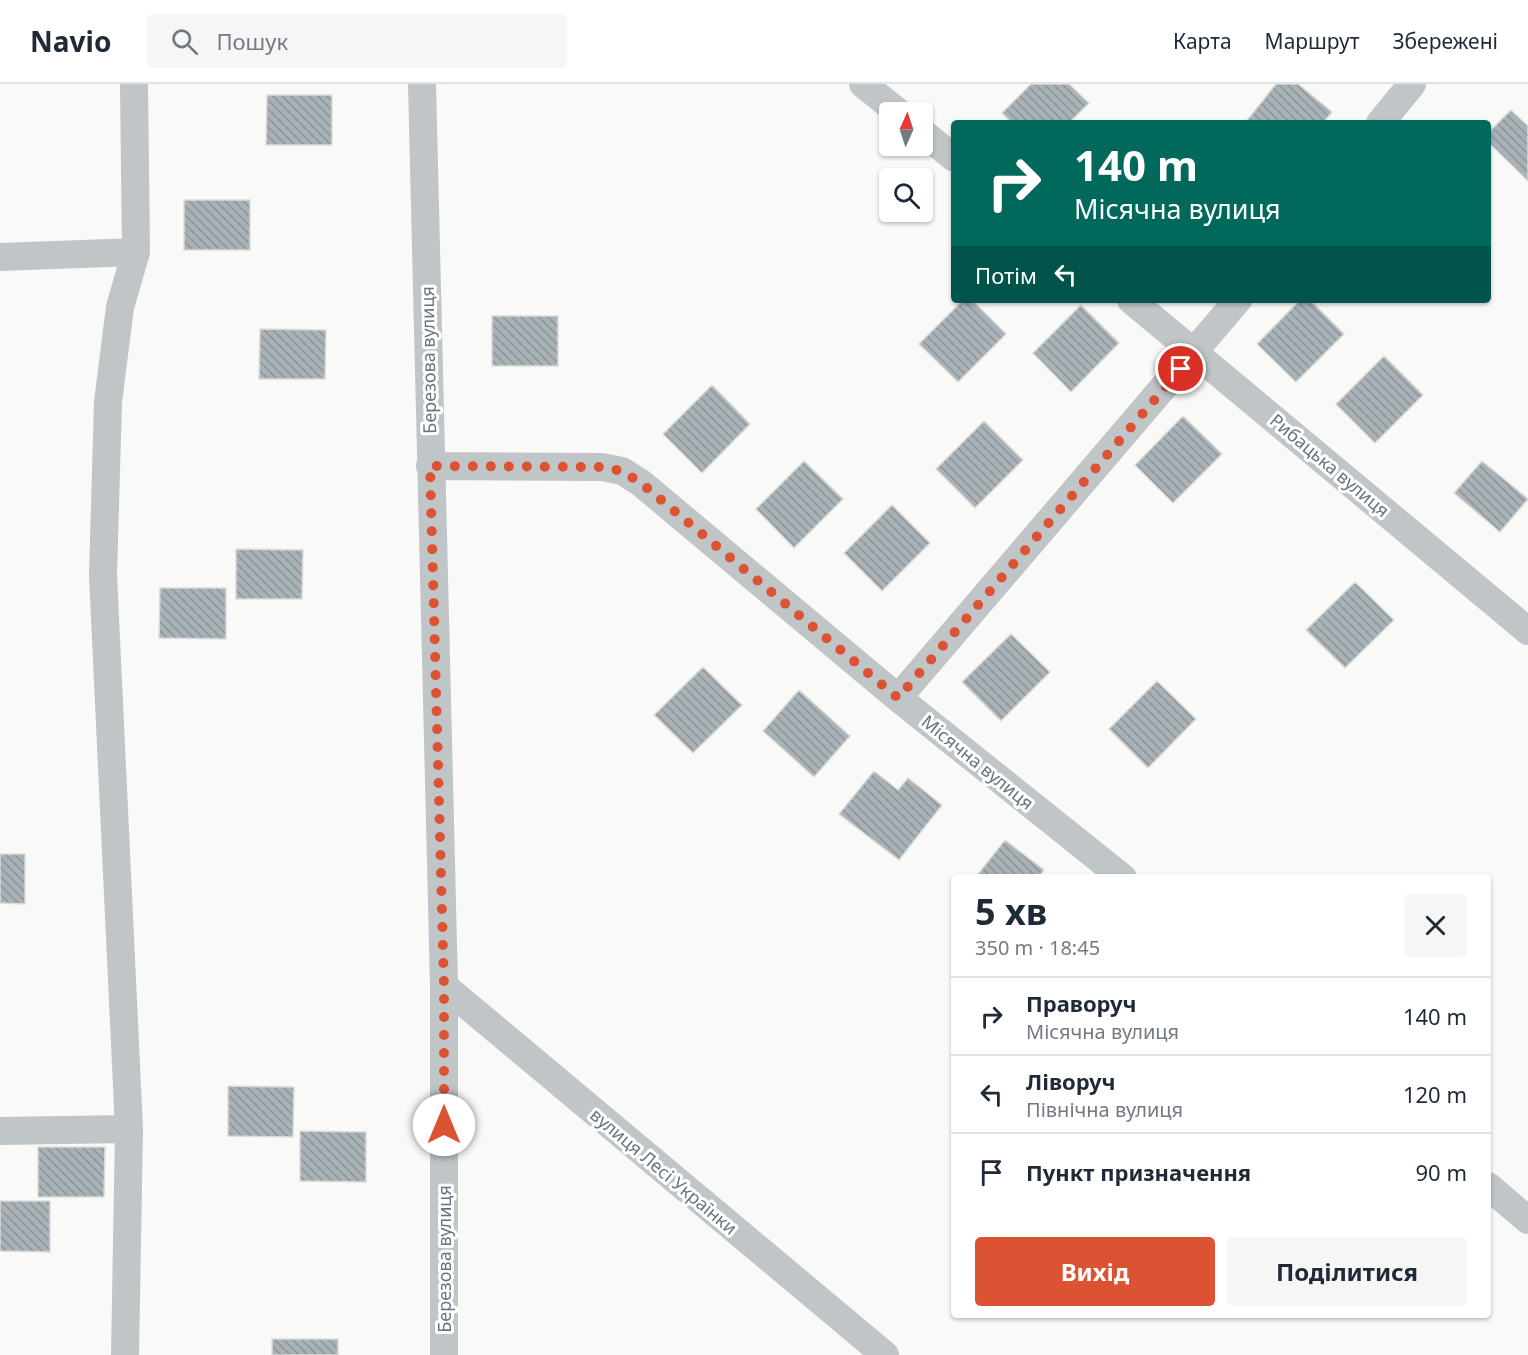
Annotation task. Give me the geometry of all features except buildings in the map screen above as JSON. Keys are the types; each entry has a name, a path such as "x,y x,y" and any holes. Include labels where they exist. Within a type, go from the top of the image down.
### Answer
{"street":[{"path":"125,1355 129,1128 103,575 108,402 120,307 136,252 134,84"},
{"name":"Березова вулиця","path":"422,84 444,986 444,1355"},
{"path":"862,84 885,102"},
{"path":"1382,120 1412,84"},
{"path":"933,141 951,156"},
{"path":"0,257 136,252"},
{"name":"Рибацька вулиця","path":"1135,303 1528,631"},
{"path":"898,698 1236,303"},
{"name":"Місячна вулиця","path":"430,466 602,467 622,471 641,483 898,698 1118,874"},
{"name":"вулиця Лесі Українки","path":"444,986 885,1355"},
{"path":"0,1131 129,1128"},
{"path":"1491,1189 1528,1220"}],"route":[{"path":"444,1125 444,986 430,466 602,467 622,471 641,483 898,698 1181,369"}]}
